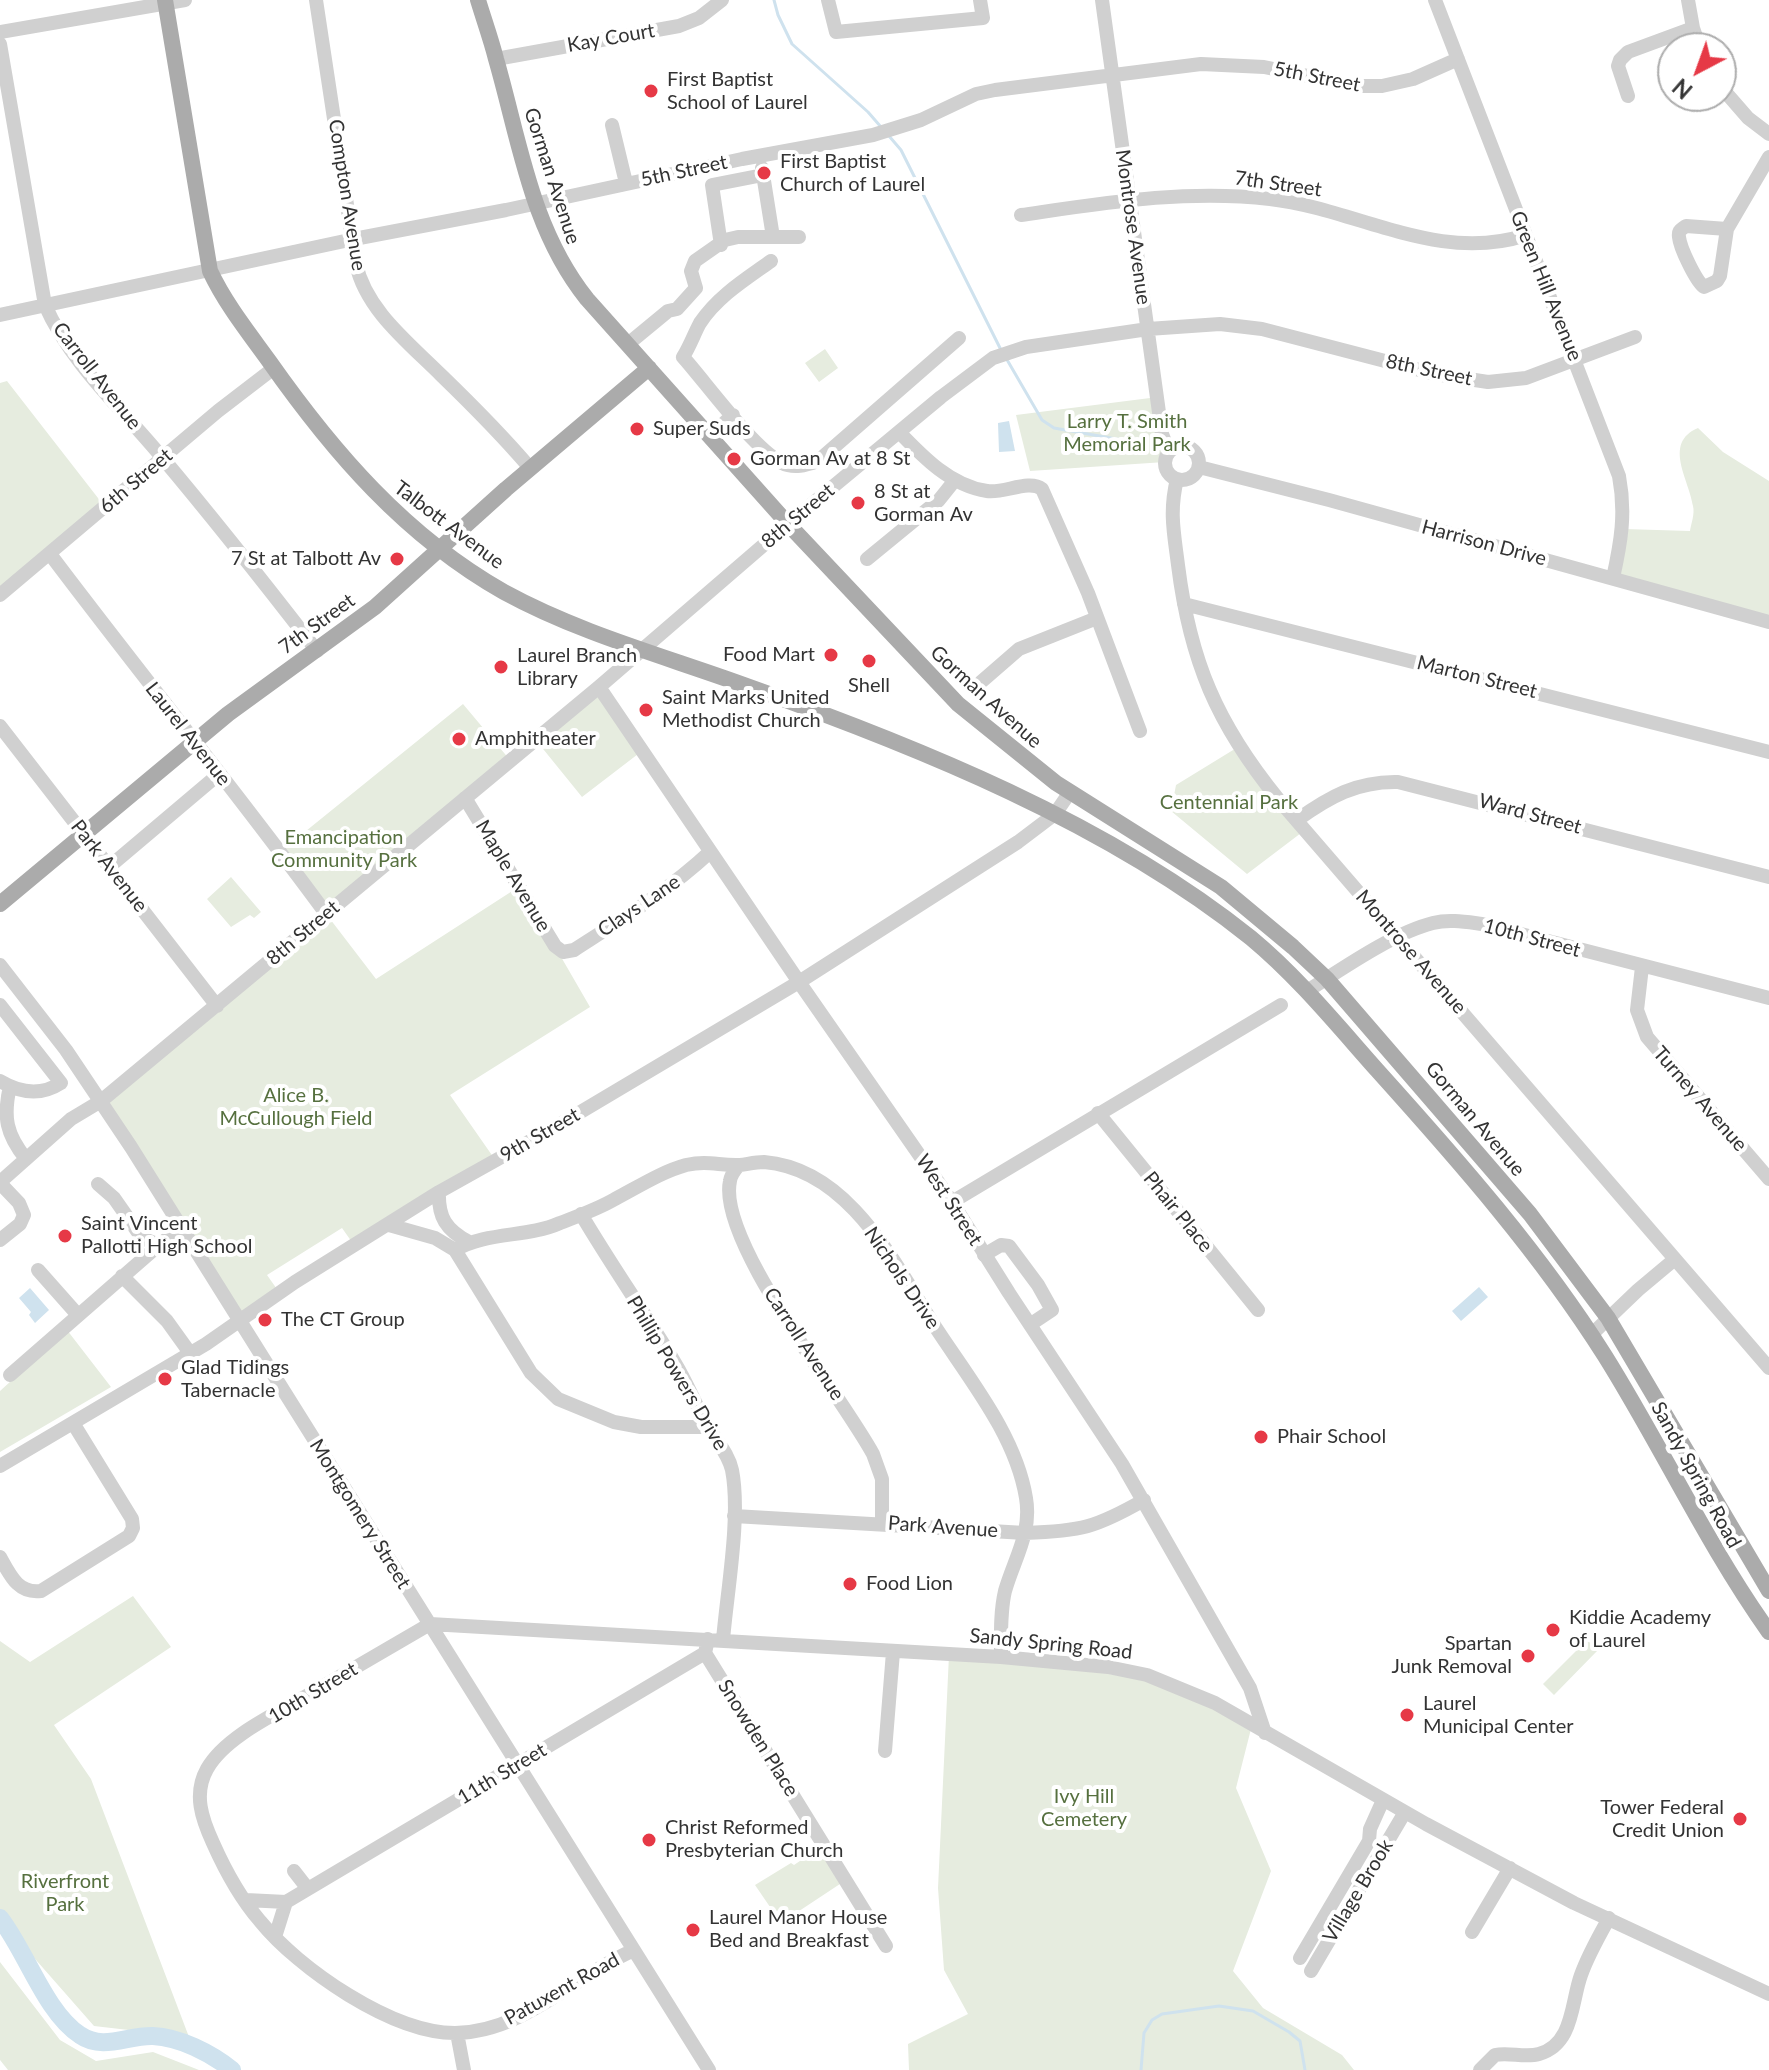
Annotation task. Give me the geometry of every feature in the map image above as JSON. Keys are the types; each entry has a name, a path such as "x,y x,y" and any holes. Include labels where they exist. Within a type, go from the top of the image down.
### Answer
{"main road":[{"name":"Gorman Avenue","path":"478,0 514,133 550,242 564,269 587,299 788,524 958,704 1031,765 1221,887 1327,979 1522,1204 1608,1318"},
{"name":"Talbott Avenue","path":"166,2 210,271 274,368 365,484 441,550 506,593 591,631 746,685 905,746 1055,814"},
{"name":"7th Street","path":"0,904 267,685 375,607 530,468 649,368"},
{"name":"Gorman Avenue","path":"1055,814 1208,906 1253,939 1307,991 1523,1241 1591,1335"},
{"name":"Sandy Spring Road","path":"1608,1318 1769,1591"},
{"name":"Sandy Spring Road","path":"1591,1335 1646,1425 1718,1554 1769,1632"}],"street":[{"path":"0,32 185,0"},
{"name":"Compton Avenue","path":"316,0 359,276 387,321 530,468"},
{"path":"828,0 836,32 983,18 981,5"},
{"name":"Montrose Avenue","path":"1102,0 1162,434 1169,452"},
{"name":"Green Hill Avenue","path":"1435,0 1610,450 1623,496 1624,529 1613,578"},
{"path":"1688,0 1694,32"},
{"name":"Kay Court","path":"496,59 679,26 699,18 721,1"},
{"path":"1628,96 1618,66 1622,57 1693,28"},
{"name":"Carroll Avenue","path":"0,44 45,305 68,345 317,651"},
{"name":"5th Street","path":"0,315 354,239 873,135 898,129 986,91 1201,64 1264,67 1357,86 1382,86 1413,79 1458,59"},
{"path":"1737,105 1769,134"},
{"path":"612,125 626,183"},
{"path":"760,156 773,237"},
{"path":"1727,229 1695,226 1681,229 1678,236 1699,284 1704,287 1717,281 1720,276 1727,229 1769,157"},
{"path":"721,245 712,185 763,175"},
{"name":"7th Street","path":"1021,215 1128,199 1205,194 1271,199 1309,206 1459,245 1498,243 1526,235"},
{"path":"628,344 668,311 677,309 686,301 696,288 691,271 695,261 725,240 738,237 799,237"},
{"path":"771,261 728,292 713,308 698,326 683,357 733,415 784,464 805,466 818,461 959,338"},
{"name":"8th Street","path":"0,1182 71,1119 101,1101 327,915 788,524 993,358 1026,347 1199,324 1262,329 1435,374 1480,381 1526,378 1635,337"},
{"name":"6th Street","path":"0,595 274,368"},
{"path":"710,436 733,415"},
{"path":"899,432 920,454 955,480 987,491 1002,492 1032,485 1042,489 1097,618 1140,731"},
{"path":"1179,446 1190,448 1198,456 1199,467 1188,480 1177,479 1166,468 1169,452 1179,446"},
{"name":"Harrison Drive","path":"1199,467 1769,622"},
{"name":"Montrose Avenue","path":"1177,479 1171,504 1184,604 1196,656 1221,717 1246,759 1769,1368"},
{"path":"867,559 939,500 955,480"},
{"name":"Laurel Avenue","path":"50,554 194,743 268,834 327,915"},
{"name":"Marton Street","path":"1184,604 1769,752"},
{"path":"981,682 1019,649 1097,618"},
{"name":"West Street","path":"599,687 952,1202 1144,1500 1250,1688 1265,1733"},
{"name":"Park Avenue","path":"0,726 217,1006"},
{"path":"109,867 219,774"},
{"name":"Ward Street","path":"1297,820 1325,800 1351,788 1381,781 1398,782 1769,877"},
{"name":"9th Street","path":"0,1466 190,1353 295,1282 439,1192 799,982 1001,854 1055,814 1070,792"},
{"name":"Maple Avenue","path":"465,798 555,946 563,952"},
{"name":"Clays Lane","path":"563,952 574,950 637,912 710,852"},
{"name":"10th Street","path":"1307,991 1398,938 1435,922 1467,922 1769,998"},
{"name":"Montgomery Street","path":"0,965 101,1101 709,2070"},
{"name":"Turney Avenue","path":"1642,967 1637,1010 1647,1037 1769,1179"},
{"path":"0,1005 61,1083 54,1088 35,1092 5,1084 6,1127 26,1159"},
{"path":"952,1202 1281,1005"},
{"name":"Phair Place","path":"1098,1113 1258,1310"},
{"name":"Nichols Drive","path":"462,1246 542,1231 612,1201 666,1172 717,1161 739,1165 766,1162 808,1176 843,1200 876,1235 972,1383 1019,1471 1027,1501 1025,1533 1003,1606 1001,1657"},
{"name":"Carroll Avenue","path":"739,1165 730,1181 730,1194 741,1238 761,1278 873,1454 882,1479 882,1523"},
{"path":"0,1182 19,1203 24,1215 20,1224 0,1240"},
{"path":"98,1184 114,1198 142,1238 159,1245"},
{"path":"439,1192 440,1214 444,1222 456,1235 531,1373 558,1399 614,1422 641,1427 708,1427"},
{"name":"Phillip Powers Drive","path":"581,1214 691,1390 708,1427 729,1459 734,1516 712,1644"},
{"path":"389,1225 462,1246"},
{"path":"10,1375 77,1314 181,1228"},
{"path":"984,1255 1001,1245 1009,1246 1050,1303 1050,1312 1031,1324"},
{"path":"1591,1335 1675,1259"},
{"path":"38,1270 77,1314"},
{"path":"122,1276 167,1321 190,1353"},
{"path":"0,1557 15,1582 31,1593 41,1591 129,1536 133,1528 132,1519 73,1423"},
{"name":"Park Avenue","path":"734,1516 1025,1533 1090,1527 1108,1521 1144,1500"},
{"name":"10th Street","path":"206,1772 214,1759 235,1740 430,1624"},
{"name":"Sandy Spring Road","path":"430,1624 712,1644 1001,1657 1108,1667 1147,1675 1215,1703 1383,1800 1574,1903 1769,1994"},
{"name":"11th Street","path":"286,1902 712,1644"},
{"name":"Snowden Place","path":"712,1644 886,1946"},
{"path":"885,1751 893,1652"},
{"name":"Patuxent Road","path":"206,1772 200,1795 202,1816 217,1853 259,1921 307,1965 363,2003 408,2026 431,2032 457,2033 488,2028 514,2019 601,1965 634,1950"},
{"path":"1300,1958 1369,1841 1370,1829 1383,1800"},
{"name":"Village Brook","path":"1311,1971 1405,1812"},
{"path":"1472,1932 1510,1868"},
{"path":"294,1871 308,1889"},
{"path":"246,1900 286,1902 275,1937"},
{"path":"1480,2070 1495,2055 1539,2054 1559,2040 1568,2027 1580,1978 1609,1918"},
{"path":"457,2033 464,2070"},
{"path":"1539,2054 1545,2070"}],"green space":[{"path":"825,349 838,368 819,382 805,363"},
{"path":"7,381 105,507 0,594 0,383"},
{"name":"Larry T. Smith Memorial Park","path":"1158,397 1169,452 1165,462 1030,471 1016,415"},
{"path":"1698,428 1723,452 1769,481 1769,621 1613,578 1624,529 1690,531 1693,509 1680,453 1687,435"},
{"path":"599,687 642,751 582,797 535,739"},
{"name":"Alice B. McCullough Field","path":"463,704 510,760 327,915 376,979 520,886 590,1007 450,1095 496,1161 354,1245 342,1228 267,1275 279,1292 239,1321 101,1101 326,915 280,852"},
{"name":"Centennial Park","path":"1238,747 1305,830 1247,874 1171,811 1176,785"},
{"path":"231,877 261,912 231,927 207,899"},
{"path":"67,1330 111,1387 0,1452 0,1391"},
{"name":"Riverfront Park","path":"133,1596 171,1647 54,1725 91,1779 189,2037 94,2026 0,1919 0,1641 30,1662"},
{"path":"1587,1640 1598,1650 1554,1695 1543,1684"},
{"name":"Ivy Hill Cemetery","path":"949,1655 1031,1660 1177,1686 1252,1725 1236,1788 1271,1871 1233,1971 1263,2008 1342,2055 1354,2070 909,2070 908,2044 968,2014 944,1970 938,1888"},
{"path":"825,1844 846,1880 781,1923 755,1885 791,1863 794,1865"},
{"path":"0,1962 60,2040 96,2061 153,2052 199,2070 8,2070 0,2060"}],"water":[{"path":"1009,421 1015,451 999,452 998,423"},
{"path":"1479,1287 1488,1297 1461,1321 1452,1311"},
{"path":"30,1288 49,1310 35,1323 29,1315 31,1312 19,1298"}],"waterway":[{"path":"774,0 792,44 881,127"},
{"path":"889,136 901,150 1002,352"},
{"path":"1006,358 1042,420 1054,428 1139,443"},
{"path":"0,1918 56,2012 80,2035 98,2042 144,2036 173,2039 205,2052 232,2070"},
{"path":"1141,2070 1144,2033 1152,2020 1162,2014 1219,2006 1253,2011 1289,2032 1300,2041 1305,2070"}],"place":[{"name":"First Baptist School of Laurel","path":"651,91"},
{"name":"First Baptist Church of Laurel","path":"764,173"},
{"name":"Super Suds","path":"637,429"},
{"name":"Gorman Av at 8 St","path":"734,459"},
{"name":"8 St at Gorman Av","path":"858,503"},
{"name":"7 St at Talbott Av","path":"397,559"},
{"name":"Food Mart","path":"831,655"},
{"name":"Shell","path":"869,661"},
{"name":"Laurel Branch Library","path":"501,667"},
{"name":"Saint Marks United Methodist Church","path":"646,710"},
{"name":"Amphitheater","path":"459,739"},
{"name":"Saint Vincent Pallotti High School","path":"65,1236"},
{"name":"The CT Group","path":"265,1320"},
{"name":"Glad Tidings Tabernacle","path":"165,1379"},
{"name":"Phair School","path":"1261,1437"},
{"name":"Food Lion","path":"850,1584"},
{"name":"Kiddie Academy of Laurel","path":"1553,1630"},
{"name":"Spartan Junk Removal","path":"1528,1656"},
{"name":"Laurel Municipal Center","path":"1407,1715"},
{"name":"Tower Federal Credit Union","path":"1740,1819"},
{"name":"Christ Reformed Presbyterian Church","path":"649,1840"},
{"name":"Laurel Manor House Bed and Breakfast","path":"693,1930"}],"park label":[{"name":"Emancipation Community Park","path":"344,850"}]}
